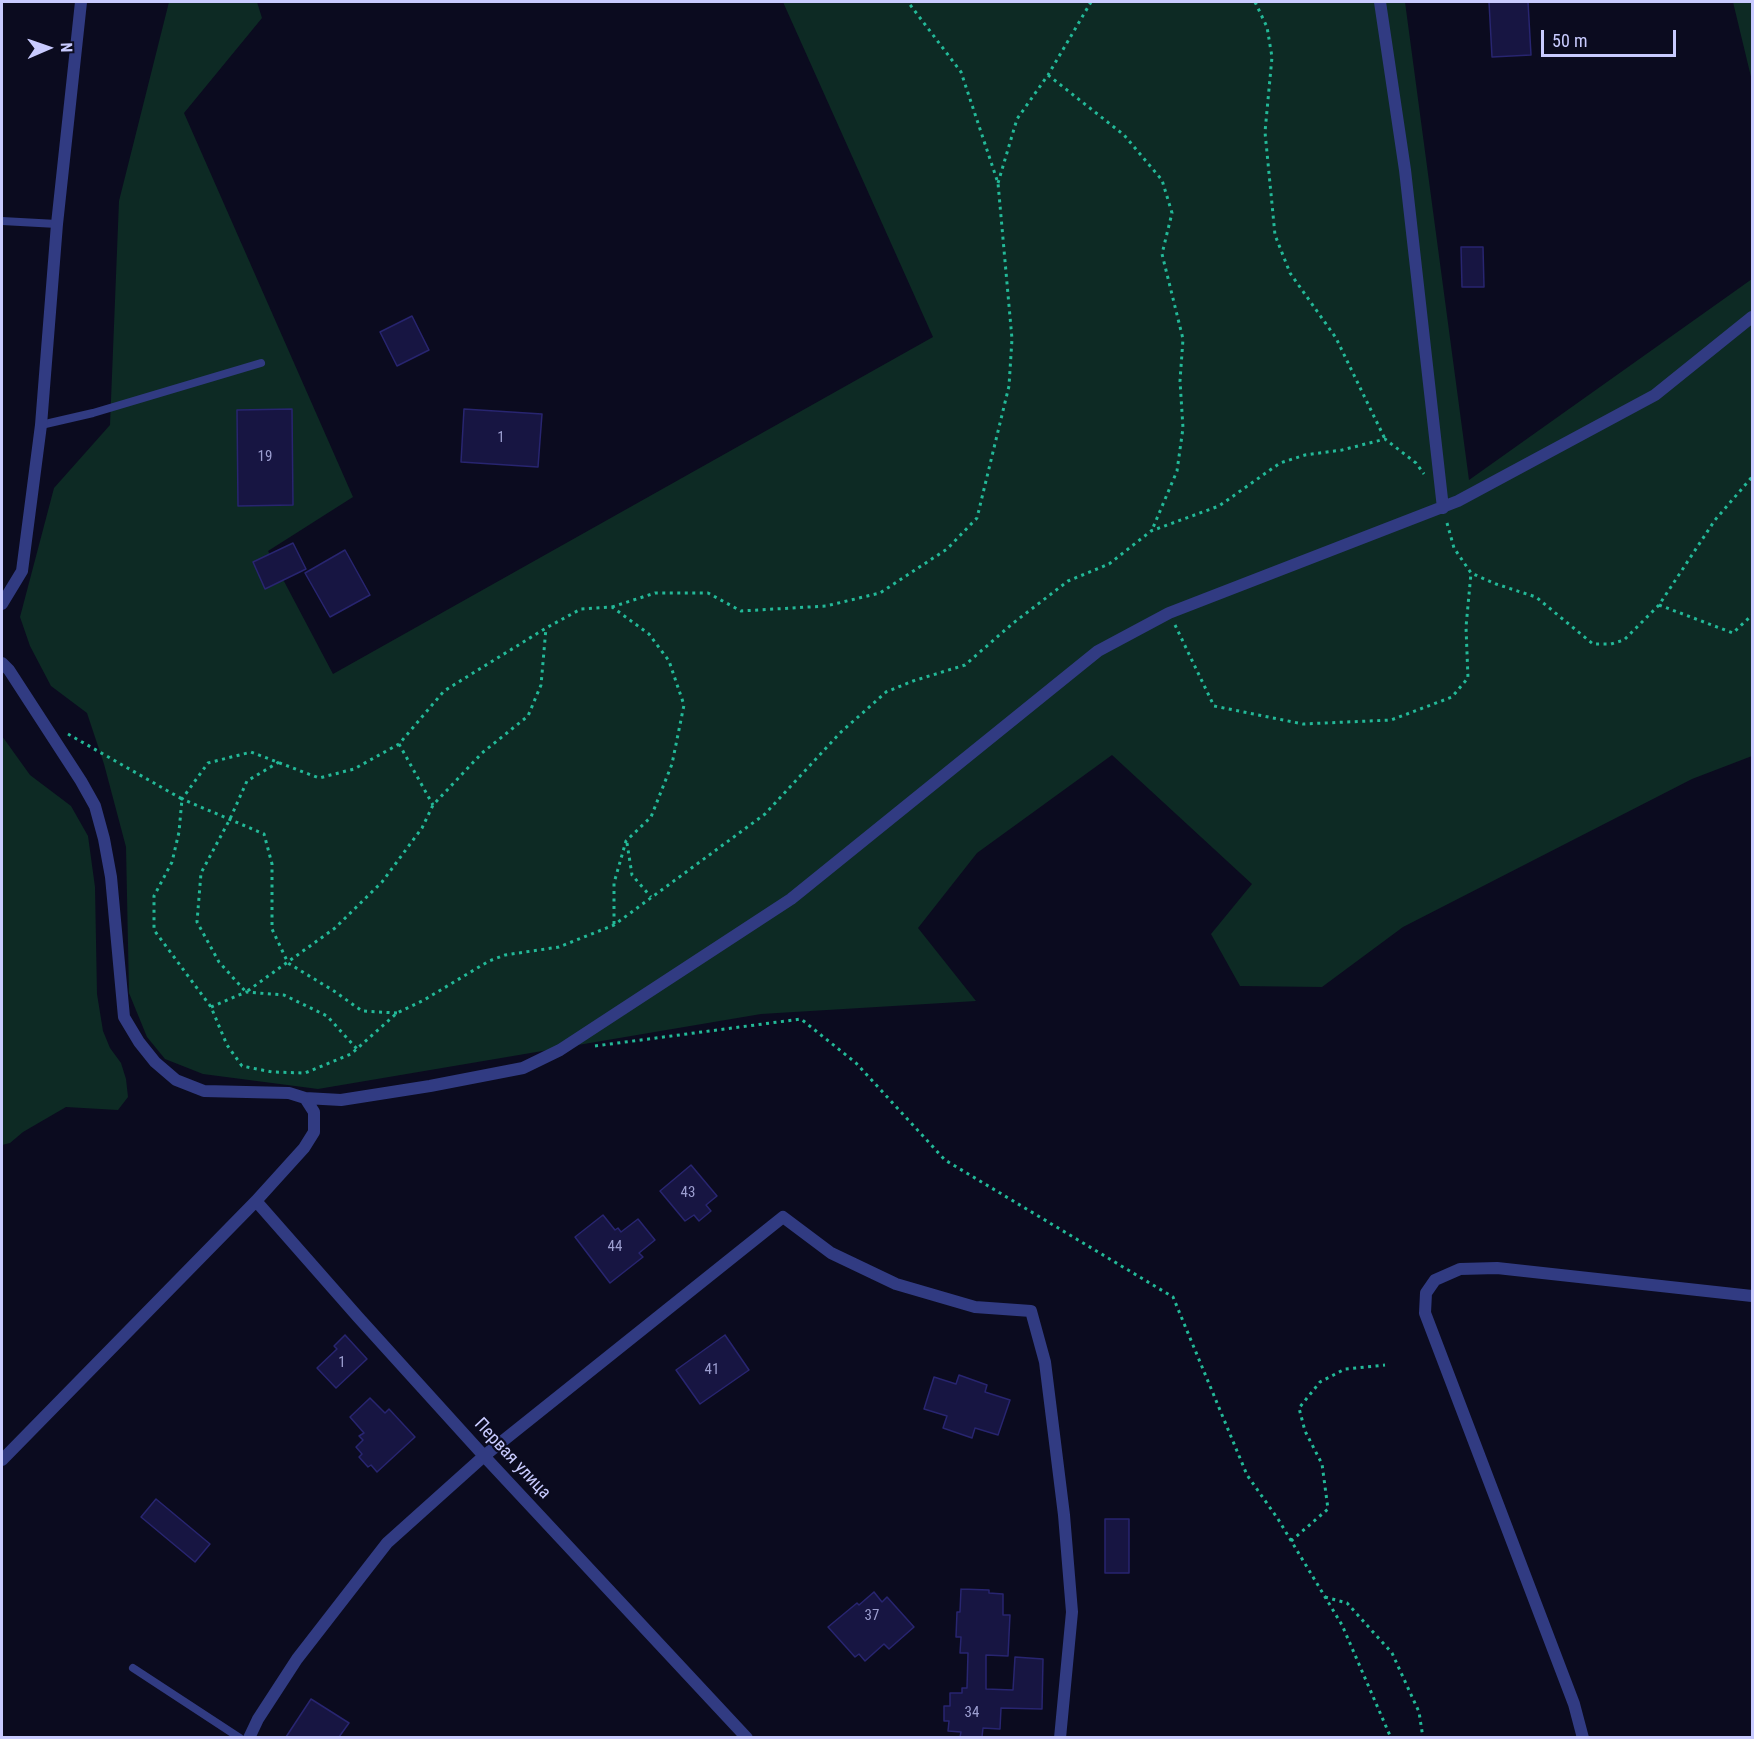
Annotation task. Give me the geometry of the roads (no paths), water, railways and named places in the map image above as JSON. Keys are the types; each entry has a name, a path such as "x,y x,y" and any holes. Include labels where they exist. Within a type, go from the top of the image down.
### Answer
{"street":[{"path":"2,604 22,570 41,425 57,224 81,2"},
{"path":"1380,2 1405,170 1443,508"},
{"path":"2,663 9,670 95,806 111,877 124,1017 139,1042 155,1062 176,1080 204,1091 289,1093 305,1098 341,1100 523,1068 560,1050 791,899 1098,651 1169,613 1458,501 1654,394 1752,317"},
{"path":"2,1460 256,1201 304,1148 314,1132 314,1112 305,1098"},
{"name":"Первая улица","path":"256,1201 484,1456 747,1737"},
{"path":"249,1737 297,1659 387,1543 484,1456 783,1217 831,1253 896,1284 975,1307 1031,1311 1045,1362 1064,1515 1072,1612 1060,1737"},
{"path":"1582,1737 1574,1704 1425,1313 1426,1293 1435,1280 1460,1269 1497,1268 1752,1296"}],"lane":[{"path":"2,221 57,224"},
{"path":"41,425 93,413 261,363"},
{"path":"133,1668 240,1737"}]}
